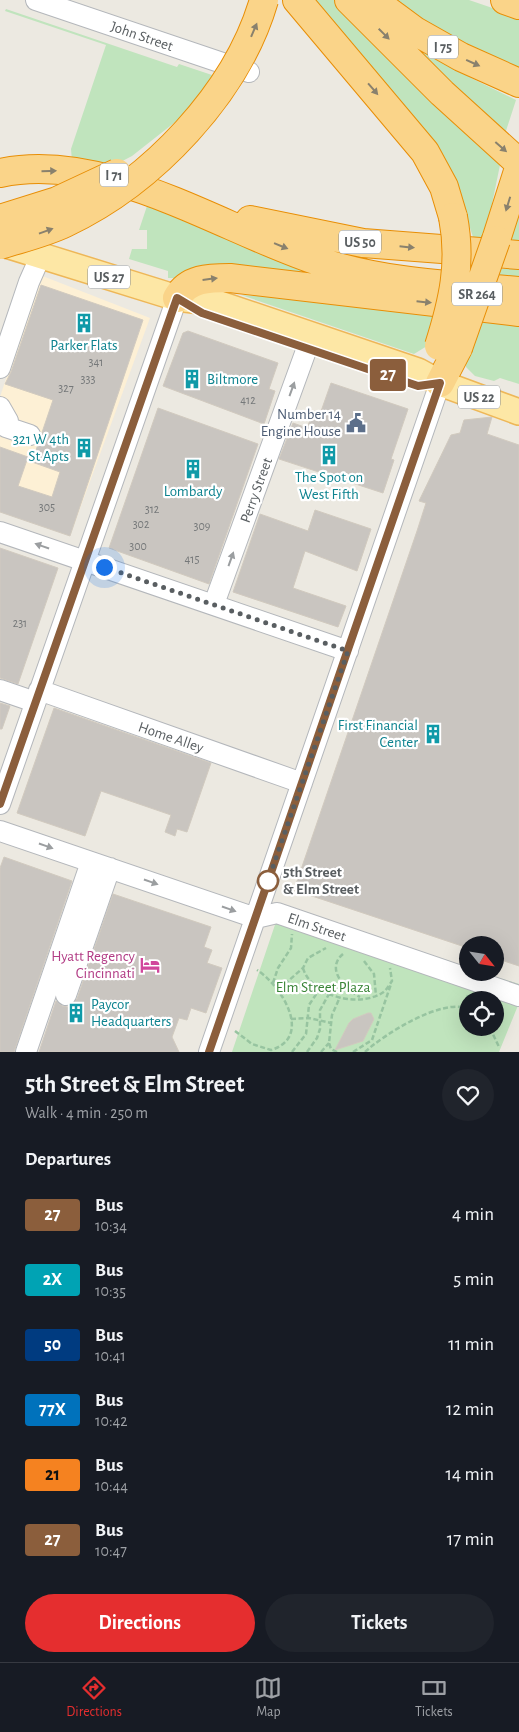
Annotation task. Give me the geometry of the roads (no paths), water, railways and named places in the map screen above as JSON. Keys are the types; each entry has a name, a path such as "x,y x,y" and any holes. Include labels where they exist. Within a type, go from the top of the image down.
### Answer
{"highway":[{"name":"I 71","path":"0,219 57,202 94,186 139,162 176,136 211,102 245,50 264,0"},
{"path":"297,0 425,152 444,187 453,217 458,245 456,284 448,347 436,361 440,383"},
{"path":"349,0 442,93 519,164"},
{"name":"I 75","path":"372,0 415,32 453,53 519,83"},
{"path":"505,0 519,5"},
{"path":"0,244 54,228 107,198 156,161 211,102"},
{"name":"SR 264","path":"448,347 519,168"},
{"name":"US 50","path":"0,173 65,170 154,194 204,212 363,242 519,256"},
{"path":"204,212 320,262 372,275 422,284 519,291"},
{"path":"177,298 190,284 212,278 230,278 519,312"}],"main road":[{"name":"US 27","path":"0,244 177,298 217,303 418,371 440,383"},
{"name":"US 27","path":"177,298 202,313 418,386 440,383"},
{"name":"US 22","path":"440,383 519,412"}],"street":[{"name":"John Street","path":"36,0 249,72"},
{"path":"0,368 26,290 41,255"},
{"path":"0,804 177,298"},
{"name":"Perry Street","path":"214,604 307,348"},
{"path":"209,1052 440,383"},
{"path":"0,407 8,421 6,427 30,435"},
{"path":"0,532 348,651"},
{"name":"Home Alley","path":"0,690 37,696 302,783"},
{"name":"Elm Street","path":"0,830 256,918 276,913 395,960 519,996"},
{"path":"66,994 100,865"},
{"path":"26,1052 100,865"}],"place":[{"name":"Parker Flats","path":"84,323"},
{"name":"Biltmore","path":"192,379"},
{"name":"Number 14 Engine House","path":"356,423"},
{"name":"321 W 4th St Apts","path":"84,448"},
{"name":"The Spot on West Fifth","path":"329,455"},
{"name":"Lombardy","path":"193,469"},
{"name":"First Financial Center","path":"433,734"},
{"name":"5th Street & Elm Street","path":"268,881"},
{"name":"Hyatt Regency Cincinnati","path":"150,965"},
{"name":"Paycor Headquarters","path":"76,1013"}],"park label":[{"name":"Elm Street Plaza","path":"323,987"}]}
